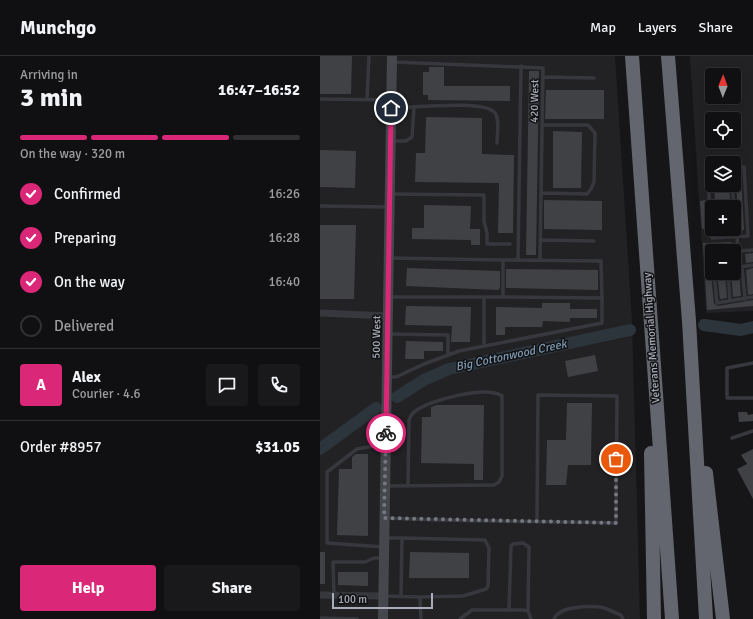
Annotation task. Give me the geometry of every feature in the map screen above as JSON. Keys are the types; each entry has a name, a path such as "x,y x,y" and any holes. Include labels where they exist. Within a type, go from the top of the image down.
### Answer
{"highway":[{"name":"Veterans Memorial Highway","path":"632,56 650,327 672,619"},
{"path":"668,56 689,322 706,619"},
{"path":"689,322 723,619"},
{"path":"650,327 654,619"}],"main road":[{"name":"500 West","path":"383,619 392,59"}],"street":[{"path":"320,313 388,316"},
{"path":"320,595 384,596"}],"lane":[{"path":"367,100 368,56"},
{"name":"420 West","path":"392,59 541,67 543,77 540,260"},
{"path":"518,260 521,66"},
{"path":"543,77 594,78"},
{"path":"320,100 367,100 414,108 435,105 482,106 490,108 497,118 497,143"},
{"path":"391,141 406,141 412,137 414,108"},
{"path":"541,193 587,194 594,182 593,129 588,125 542,125"},
{"path":"709,192 712,238 748,236 744,167 741,167"},
{"path":"390,194 484,195 484,221 487,233 487,244 510,244"},
{"path":"320,206 390,207"},
{"path":"736,237 737,244"},
{"path":"540,240 594,241"},
{"path":"741,251 753,250"},
{"path":"387,376 396,377 448,354 602,322 601,261 389,258"},
{"path":"503,260 503,297"},
{"path":"745,299 741,267 753,265"},
{"path":"714,280 716,303 753,298"},
{"path":"728,280 730,301"},
{"path":"388,297 602,298"},
{"path":"484,297 484,346"},
{"path":"388,334 448,335 448,354"},
{"path":"753,363 727,368 727,398 753,398"},
{"path":"385,486 494,485 499,482 502,476 502,396 497,393 479,392 435,402 414,412 409,420 408,485"},
{"path":"384,518 616,523 617,396 538,395 536,521"},
{"path":"732,438 753,431"},
{"path":"384,596 463,596 486,590 488,586 490,548 485,540 402,538 384,542 327,543 327,472 357,449 386,444"},
{"path":"401,597 402,538"},
{"path":"509,610 511,546 512,544 523,543 529,547 528,611 531,619"},
{"path":"334,596 332,562 365,562 374,558 384,558"},
{"path":"420,597 421,619"},
{"path":"554,619 556,615 566,608 601,607 621,615 623,619"},
{"path":"460,619 472,610 528,611"},
{"path":"320,618 358,619"}],"shaded area":[{"path":"320,56 615,56 632,321 640,619 320,619"},
{"path":"690,56 753,56 753,311 706,313"}],"building":[{"path":"320,56 352,56 351,94 320,94"},
{"path":"429,67 444,67 444,86 510,86 510,101 428,100 428,95 423,95 423,72 429,72"},
{"path":"529,71 539,71 536,255 526,255"},
{"path":"546,90 604,90 604,119 545,119"},
{"path":"426,117 482,118 482,154 514,155 513,233 498,233 499,183 415,182 416,153 425,153"},
{"path":"553,131 582,132 581,188 553,188"},
{"path":"320,150 356,151 355,188 320,187"},
{"path":"741,176 744,230 741,231 741,200 737,200 736,192 741,192"},
{"path":"714,192 730,192 730,200 715,200"},
{"path":"544,200 602,201 602,230 544,229"},
{"path":"705,200 705,229 702,229 700,201"},
{"path":"424,205 471,206 470,229 480,229 480,245 471,245 471,240 412,239 412,228 424,228"},
{"path":"320,225 356,225 354,299 320,299"},
{"path":"732,242 732,244 705,244 705,276 703,243"},
{"path":"753,253 753,262 746,263 745,254"},
{"path":"407,268 500,271 500,288 498,290 406,286"},
{"path":"753,268 753,294 748,295 746,270"},
{"path":"506,269 598,270 598,290 506,288"},
{"path":"705,280 712,280 714,304 718,306 753,300 753,306 707,310"},
{"path":"718,280 726,280 727,298 720,299"},
{"path":"732,280 740,280 741,296 733,297"},
{"path":"542,303 570,303 570,309 597,309 597,318 570,318 570,322 543,321 542,327 505,327 505,335 496,335 496,307 542,308"},
{"path":"406,306 471,307 470,342 451,342 452,326 405,325"},
{"path":"406,341 443,342 443,351 424,351 424,359 405,359"},
{"path":"595,355 598,371 568,377 565,361"},
{"path":"567,403 592,403 591,465 568,465 566,485 546,485 547,440 566,440"},
{"path":"437,405 484,405 483,480 474,480 474,464 421,463 422,417 431,417 431,407"},
{"path":"738,412 747,412 748,415 753,414 753,421 739,422"},
{"path":"753,449 753,499 737,469 747,464 741,455"},
{"path":"356,454 368,454 368,536 337,535 339,469 352,469 352,457"},
{"path":"320,552 325,552 325,584 320,584"},
{"path":"410,552 469,553 469,578 409,578"},
{"path":"338,572 368,572 368,586 338,585"}],"waterway":[{"name":"Big Cottonwood Creek","path":"704,325 741,330 753,327"},
{"name":"Big Cottonwood Creek","path":"397,397 424,380 449,369 630,330"},
{"name":"Big Cottonwood Creek","path":"320,449 376,408"}],"way so far":[{"path":"386,433 384,518 616,523 616,459"}],"route":[{"path":"386,433 391,108"}]}
